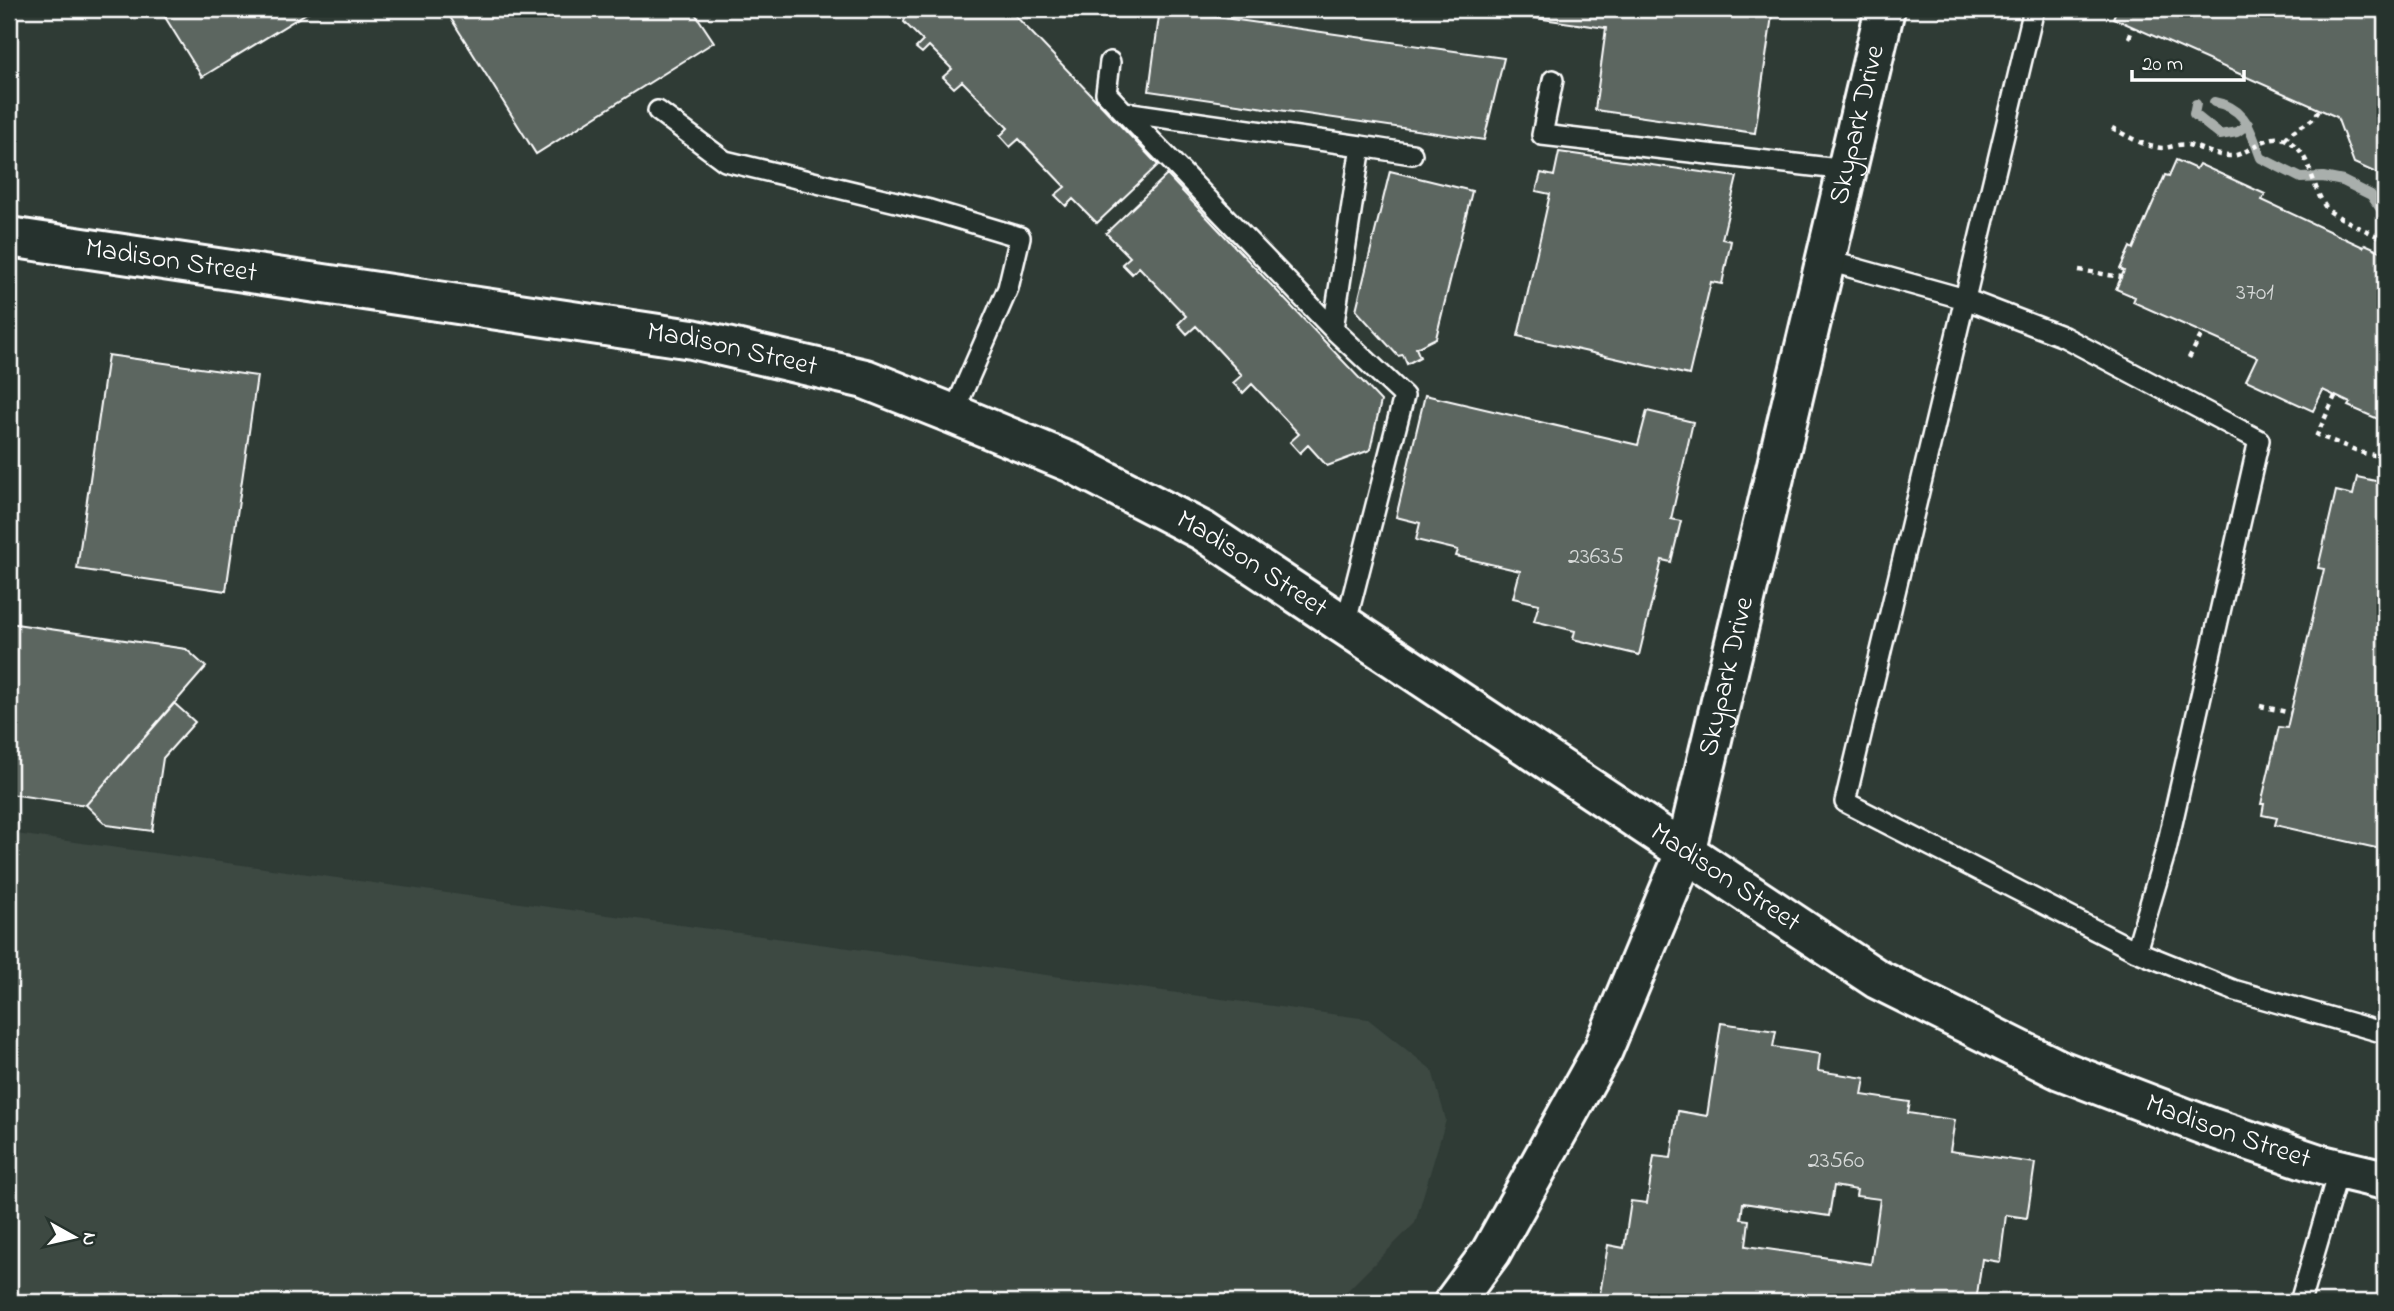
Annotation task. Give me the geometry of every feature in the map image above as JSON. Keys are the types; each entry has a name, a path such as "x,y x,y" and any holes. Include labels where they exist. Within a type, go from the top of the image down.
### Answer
{"main road":[{"name":"Skypark Drive","path":"1454,1302 1491,1252 1603,1050 1685,853 1885,9"},
{"name":"Madison Street","path":"9,237 692,339 865,379 1072,463 1203,531 1877,979 2060,1070 2186,1119 2339,1169 2385,1180"}],"lane":[{"path":"2034,9 1845,802 2136,951 2233,990 2385,1033"},
{"path":"1110,62 1106,93 1333,330 1404,396 1345,626"},
{"path":"1553,80 1542,135 1847,170"},
{"path":"658,111 725,161 930,210 1020,237 1008,288 953,414"},
{"path":"1124,112 1412,154"},
{"path":"1333,330 1361,146"},
{"path":"1825,260 1965,299 2064,337 2259,440 2165,850 2136,951"},
{"path":"2300,1302 2339,1169"}],"path":[{"path":"2129,38 2133,27"},
{"path":"2285,139 2298,127 2315,118 2319,110"},
{"path":"2112,128 2148,146 2168,148 2182,144 2227,156 2238,155 2270,138 2285,139 2299,148 2329,212 2385,239"},
{"path":"2079,270 2121,277"},
{"path":"2189,358 2203,332"},
{"path":"2335,396 2318,435 2363,453 2385,457"},
{"path":"2260,706 2291,713"}],"shaded area":[{"path":"9,833 1368,1019 1432,1070 1446,1120 1415,1223 1336,1302 9,1302"}],"building":[{"path":"160,9 313,9 202,77"},
{"path":"445,9 692,9 714,42 536,154"},
{"path":"908,9 1009,9 1158,165 1097,223 1073,199 1066,206 1055,195 1065,187 1019,139 1010,147 1000,136 1008,128 962,81 954,88 943,77 952,69 929,46 922,53 916,48 923,41 904,22"},
{"path":"1160,9 1504,58 1484,140 1149,91"},
{"path":"1516,9 1773,9 1755,133 1595,110 1606,28 1515,15"},
{"path":"2117,9 2385,9 2385,177 2354,163 2337,117 2113,18"},
{"path":"1559,152 1737,177 1722,239 1731,241 1722,284 1711,282 1689,375 1518,336 1550,194 1536,191 1541,173 1554,176"},
{"path":"2176,160 2196,169 2199,164 2265,194 2262,200 2363,247 2365,244 2385,253 2385,422 2348,406 2350,403 2323,390 2313,411 2246,380 2257,357 2133,302 2135,297 2116,289 2124,271 2120,269 2130,247 2133,249 2165,175 2169,176"},
{"path":"1390,171 1472,191 1436,338 1416,348 1420,357 1407,364 1403,355 1398,356 1356,310"},
{"path":"1167,175 1381,401 1370,450 1327,466 1308,445 1300,453 1290,442 1299,434 1252,384 1243,393 1233,383 1242,375 1196,326 1187,334 1178,324 1186,316 1139,267 1132,274 1122,264 1130,257 1106,233"},
{"path":"108,355 257,376 226,591 77,569"},
{"path":"1425,395 1638,445 1647,411 1693,422 1671,519 1681,521 1671,562 1662,560 1639,655 1573,639 1575,631 1534,621 1539,604 1513,598 1520,571 1456,556 1458,550 1416,540 1420,523 1396,517"},
{"path":"2357,477 2385,483 2385,850 2275,825 2277,818 2262,815 2264,804 2261,804 2279,727 2287,728 2324,569 2318,568 2336,491 2353,495"},
{"path":"9,623 186,649 206,667 86,805 9,794"},
{"path":"174,703 195,722 163,758 152,831 107,825 86,805"},
{"path":"1721,1023 1776,1031 1773,1047 1820,1054 1818,1071 1865,1078 1862,1095 1910,1102 1908,1113 1955,1120 1950,1151 2035,1163 2027,1218 2006,1215 2000,1262 1982,1259 1976,1302 1599,1300 1608,1245 1624,1248 1631,1201 1647,1203 1654,1156 1671,1158 1678,1111 1707,1116","holes":["1834,1186 1857,1190 1856,1196 1880,1199 1871,1264 1746,1246 1749,1220 1741,1219 1743,1203 1829,1216"]}],"waterway":[{"path":"2214,102 2234,109 2246,122 2261,158 2301,178 2323,177 2343,181 2371,195 2385,215"},
{"path":"2196,104 2194,114 2220,135 2237,132 2248,124"}]}
